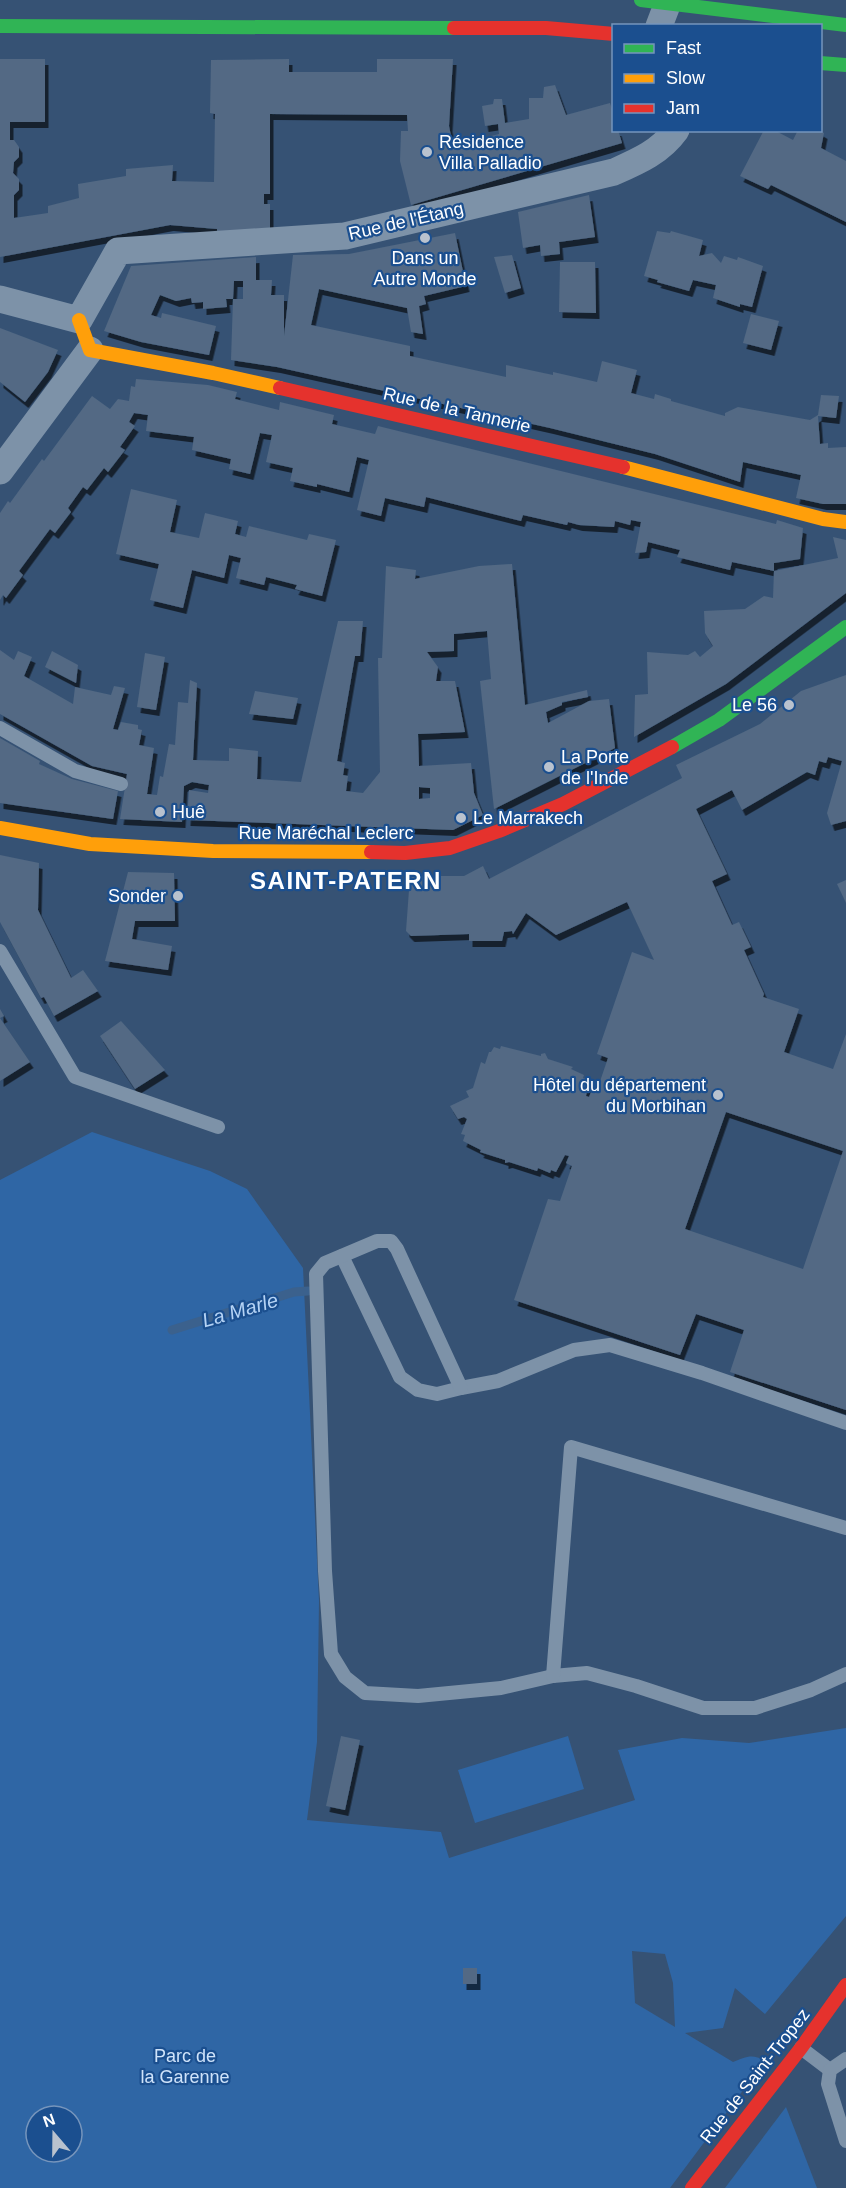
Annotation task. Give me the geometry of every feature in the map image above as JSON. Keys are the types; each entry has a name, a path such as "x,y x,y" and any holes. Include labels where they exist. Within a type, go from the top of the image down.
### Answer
{"street":[{"path":"641,0 665,9 722,11 846,26"},
{"path":"0,26 546,28 612,34"},
{"path":"822,63 846,65"},
{"name":"Rue de l'Étang","path":"79,320 118,251 345,236 615,172 645,158 665,145 675,132"},
{"path":"0,299 79,320 90,350 0,471"},
{"name":"Rue de la Tannerie","path":"90,350 213,374 576,455 823,519 846,522"},
{"name":"Rue Maréchal Leclerc","path":"0,828 90,844 213,851 292,850 405,853 450,848 499,831 563,804 694,736 846,627"},
{"name":"Rue de Saint-Tropez","path":"692,2188 801,2048 846,1985"}],"lane":[{"path":"0,728 75,771 121,784"},
{"path":"0,951 75,1077 218,1127"},
{"path":"460,1388 397,1249 391,1241 377,1241 325,1263 315,1274 325,1571 331,1654 345,1677 365,1693 429,1695 501,1688 554,1676 587,1673 703,1708 755,1708 811,1690 846,1674"},
{"path":"342,1256 400,1377 418,1390 437,1394 498,1382 574,1350 610,1345 702,1372 846,1423"},
{"path":"554,1676 571,1447 846,1528"},
{"path":"801,2048 830,2070"},
{"path":"846,2059 830,2070 828,2084 846,2141"}],"green space":[{"name":"Parc de la Garenne","path":"92,1132 210,1171 247,1189 303,1268 319,1601 317,1742 307,1820 441,1832 449,1858 635,1800 618,1750 682,1738 749,1743 846,1728 846,1916 765,2014 735,1988 723,2028 685,2033 733,2062 753,2056 765,2061 670,2188 0,2188 0,1180","holes":["632,1951 665,1954 673,1983 675,2027 635,2003"]},
{"path":"568,1736 584,1789 475,1823 458,1770"},
{"path":"786,2107 817,2188 725,2188"}],"building":[{"path":"0,59 45,59 45,122 10,122 10,140 14,140 19,147 19,157 14,162 13,173 19,179 19,190 14,195 14,218 48,213 48,206 79,198 78,184 126,176 126,169 173,165 172,181 214,182 215,114 210,113 211,60 289,59 289,72 377,72 377,59 453,59 449,126 453,146 499,134 498,124 485,126 482,106 493,104 494,99 502,99 505,123 529,119 529,98 543,98 544,87 555,85 566,115 610,103 612,132 619,132 622,143 411,205 400,161 401,131 408,131 407,115 270,114 270,194 264,194 264,204 270,204 270,230 217,235 217,229 170,225 0,257"},
{"path":"763,132 778,132 793,140 797,132 822,132 824,133 821,148 846,161 846,222 771,185 768,189 740,176"},
{"path":"589,195 595,237 559,242 560,254 541,256 540,245 523,248 518,212"},
{"path":"657,231 670,233 671,231 703,240 699,256 712,253 721,263 724,256 737,260 738,257 763,266 752,307 740,304 740,307 713,298 716,285 693,280 689,291 644,276"},
{"path":"455,233 466,286 424,296 426,304 419,306 423,334 411,332 407,308 319,289 311,325 410,346 410,356 506,377 506,365 597,382 602,361 637,370 631,393 654,399 655,394 671,399 671,401 725,416 725,413 738,407 810,420 818,415 821,395 839,396 836,418 818,416 820,444 828,443 828,448 846,447 846,504 823,504 796,498 801,475 743,462 740,482 655,454 550,428 277,367 231,360 233,299 226,299 227,307 203,309 203,302 192,303 191,298 176,301 160,295 151,315 161,318 162,313 216,326 209,355 141,342 104,331 131,266 256,257 256,280 272,280 271,295 284,295 284,336 293,255 349,254","holes":["234,281 243,281 243,299 233,299"]},
{"path":"512,255 521,288 505,293 494,257"},
{"path":"560,262 595,262 596,313 559,312"},
{"path":"751,314 779,321 771,350 743,343"},
{"path":"0,328 58,350 48,372 25,402 0,382"},
{"path":"136,379 208,385 237,392 235,399 279,410 280,402 334,415 332,424 375,434 378,426 776,524 777,520 803,528 800,559 774,563 774,571 732,562 730,570 677,557 680,550 648,542 646,552 635,553 641,522 631,520 630,525 615,521 614,527 568,522 567,525 523,515 521,521 426,497 424,507 385,498 381,516 357,510 369,460 357,457 349,492 317,484 317,487 290,481 293,468 266,462 272,435 260,433 250,474 229,469 231,459 192,450 194,437 146,431 148,415 134,413 129,422 135,426 120,447 125,450 108,472 104,468 87,490 83,487 68,508 71,512 55,533 50,529 19,571 23,575 6,598 3,595 0,600 0,513 42,459 44,461 92,396 110,409 118,399 129,401 131,386 135,387"},
{"path":"131,489 177,500 170,532 199,538 205,513 238,521 235,534 246,537 249,526 307,540 309,534 336,540 322,596 295,589 297,585 266,577 264,585 236,578 241,558 229,555 224,578 192,570 183,608 150,600 159,564 116,554"},
{"path":"833,537 846,540 846,593 726,684 634,737 635,695 648,694 647,652 688,655 695,651 700,657 713,646 705,633 704,611 745,609 764,596 773,598 774,571 838,558"},
{"path":"512,564 525,705 587,690 588,697 562,702 562,705 546,712 548,723 589,701 609,699 615,748 494,809 480,681 491,679 487,631 454,634 454,651 427,652 438,667 436,681 455,681 465,732 418,734 419,766 471,763 474,793 483,815 453,830 187,820 189,790 208,793 209,785 192,782 184,786 182,822 120,819 127,774 92,766 0,714 0,650 14,660 18,651 32,657 24,676 73,704 75,687 111,695 114,686 125,688 113,729 118,730 121,722 138,725 138,729 142,730 139,745 154,748 147,794 157,795 169,744 175,745 178,702 188,703 190,680 197,683 193,760 229,761 229,748 258,751 257,779 301,782 338,621 363,621 360,656 355,656 337,761 345,763 343,775 348,776 346,791 363,793 380,772 378,658 382,658 386,566 416,570 415,579 479,566","holes":["419,787 430,788 430,798 419,799"]},
{"path":"52,651 78,665 76,683 45,667"},
{"path":"145,653 165,657 156,710 137,707"},
{"name":"Hôtel du département du Morbihan","path":"846,675 846,821 831,825 827,813 842,761 828,757 826,763 819,761 815,775 807,772 742,810 732,790 696,809 727,874 712,881 732,925 739,922 751,947 744,950 764,994 763,997 799,1009 784,1052 833,1069 846,1034 846,1410 730,1372 744,1330 696,1314 680,1355 514,1300 548,1199 560,1201 572,1166 566,1163 569,1156 565,1155 556,1172 551,1170 550,1173 538,1168 537,1171 509,1162 505,1163 505,1160 480,1152 481,1150 463,1141 465,1135 461,1134 467,1119 464,1117 458,1119 450,1106 469,1097 466,1091 473,1088 481,1062 485,1064 489,1052 494,1047 500,1049 501,1046 541,1056 545,1053 548,1059 573,1067 571,1069 584,1075 583,1078 587,1079 586,1085 588,1086 586,1096 589,1097 591,1092 596,1093 608,1058 597,1054 632,952 654,960 627,902 556,935 526,913 513,934 512,931 504,932 502,941 469,941 469,934 411,936 406,931 410,876 464,876 483,866 489,879 682,778 676,765 760,724 801,691","holes":["726,1112 843,1151 803,1269 685,1229"]},
{"path":"255,691 298,698 293,719 249,714"},
{"path":"0,738 40,761 39,764 72,779 118,791 113,819 0,803"},
{"path":"0,855 39,863 38,910 71,978 83,970 98,991 54,1016 44,997 41,998 0,922"},
{"path":"128,872 174,873 175,921 135,921 132,939 172,946 168,970 105,961"},
{"path":"846,880 846,903 837,884"},
{"path":"0,1018 30,1062 0,1081"},
{"path":"121,1021 165,1070 135,1089 100,1036"},
{"path":"341,1736 360,1740 345,1810 326,1806"},
{"path":"463,1968 477,1968 477,1984 463,1984"}],"waterway":[{"name":"La Marle","path":"172,1330 294,1292 308,1291"}],"traffic: fast":[{"path":"641,0 846,25"},
{"path":"0,26 454,28"},
{"path":"822,63 846,65"},
{"path":"672,747 719,720 846,627"}],"traffic: slow":[{"path":"79,320 90,350 280,388"},
{"path":"623,467 823,519 846,522"},
{"path":"0,828 90,844 213,851 371,852"}],"traffic: jam":[{"path":"454,28 546,28 612,34"},
{"path":"280,388 623,467"},
{"path":"371,852 405,853 450,848 499,831 563,804 672,747"},
{"path":"692,2188 801,2048 846,1985"}],"place":[{"name":"Résidence Villa Palladio","path":"427,152"},
{"name":"Dans un Autre Monde","path":"425,238"},
{"name":"Le 56","path":"789,705"},
{"name":"La Porte de l'Inde","path":"549,767"},
{"name":"Huê","path":"160,812"},
{"name":"Le Marrakech","path":"461,818"},
{"name":"Sonder","path":"178,896"},
{"name":"Hôtel du département du Morbihan","path":"718,1095"}],"district":[{"name":"SAINT-PATERN","path":"346,881"}]}
